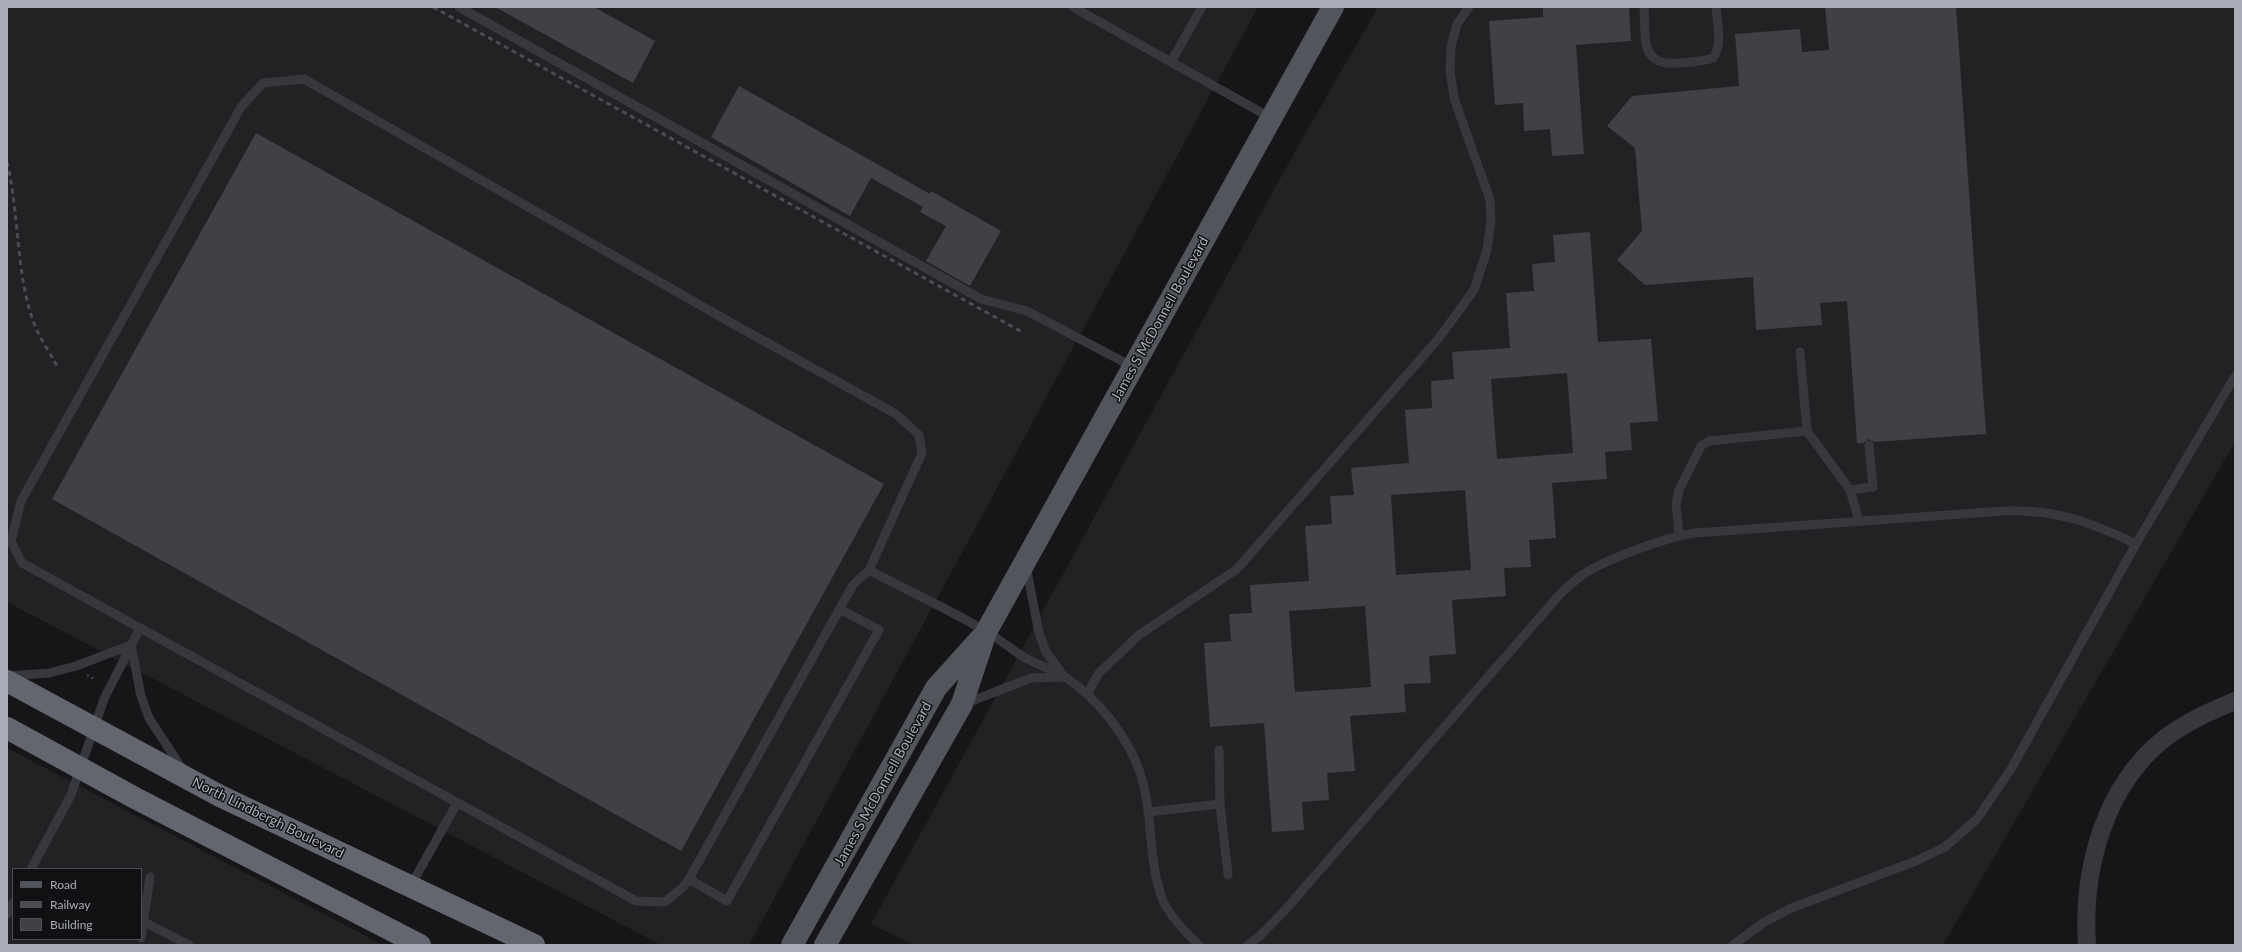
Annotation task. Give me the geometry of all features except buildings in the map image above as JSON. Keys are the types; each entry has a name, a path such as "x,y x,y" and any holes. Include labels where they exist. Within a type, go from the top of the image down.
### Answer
{"highway":[{"name":"North Lindbergh Boulevard","path":"7,681 190,781 534,945"},
{"path":"7,728 81,769 420,945"}],"main road":[{"name":"James S McDonnell Boulevard","path":"825,945 962,704 986,632 1333,7"},
{"name":"James S McDonnell Boulevard","path":"792,945 936,688 986,632"}],"street":[{"path":"2087,945 2086,925 2088,880 2097,844 2112,802 2140,760 2166,737 2203,715 2235,701"}],"lane":[{"path":"459,7 981,299 1027,310 1133,367"},
{"path":"1073,7 1086,10 1171,62 1271,118"},
{"path":"1171,62 1202,7"},
{"path":"1087,694 1100,673 1139,635 1237,569 1439,338 1474,290 1487,250 1491,221 1490,200 1454,98 1450,70 1451,47 1457,24 1469,7"},
{"path":"1644,7 1647,44 1650,57 1659,63 1667,65 1713,58 1717,52 1719,44 1716,7"},
{"path":"304,79 735,325 896,414 919,435 922,453 869,570 853,585 689,878 682,888 665,902 636,901 22,563 11,541 21,501 241,107 263,83 304,79"},
{"path":"1800,352 1807,431 1850,490 1858,521"},
{"path":"1733,945 1763,923 1789,909 1916,861 1945,847 1977,819 2011,769 2136,544 2235,376"},
{"path":"1679,535 1676,504 1679,490 1701,446 1709,441 1807,431"},
{"path":"1850,490 1873,486 1869,445"},
{"path":"1248,945 1261,936 1286,909 1561,593 1581,576 1597,566 1679,535 2028,510 2060,514 2098,525 2136,544"},
{"path":"1025,562 1039,633 1046,652 1064,677"},
{"path":"869,570 986,632 1023,657 1064,677 1087,694 1108,717 1130,751 1143,783 1154,866 1163,899 1181,927 1199,945"},
{"path":"689,878 727,901 879,630 840,609"},
{"path":"32,868 71,795 104,698 140,628"},
{"path":"7,676 49,673 76,666 131,645"},
{"path":"131,645 141,696 149,718 190,781"},
{"path":"962,704 1031,678 1064,677"},
{"path":"1219,750 1220,804 1228,875"},
{"path":"410,886 457,803"},
{"path":"1148,812 1220,804"},
{"path":"142,933 150,877"},
{"path":"7,914 12,905"},
{"path":"144,922 184,944"}],"shaded area":[{"path":"7,7 1258,7 749,945 661,945 7,602"},
{"path":"1378,7 2235,7 2235,442 1943,945 914,945 871,924 1297,148"},
{"path":"7,748 383,945 7,945"}],"railway":[{"path":"433,7 1024,333"},
{"path":"7,162 14,203 24,286 37,331 57,366"}]}
